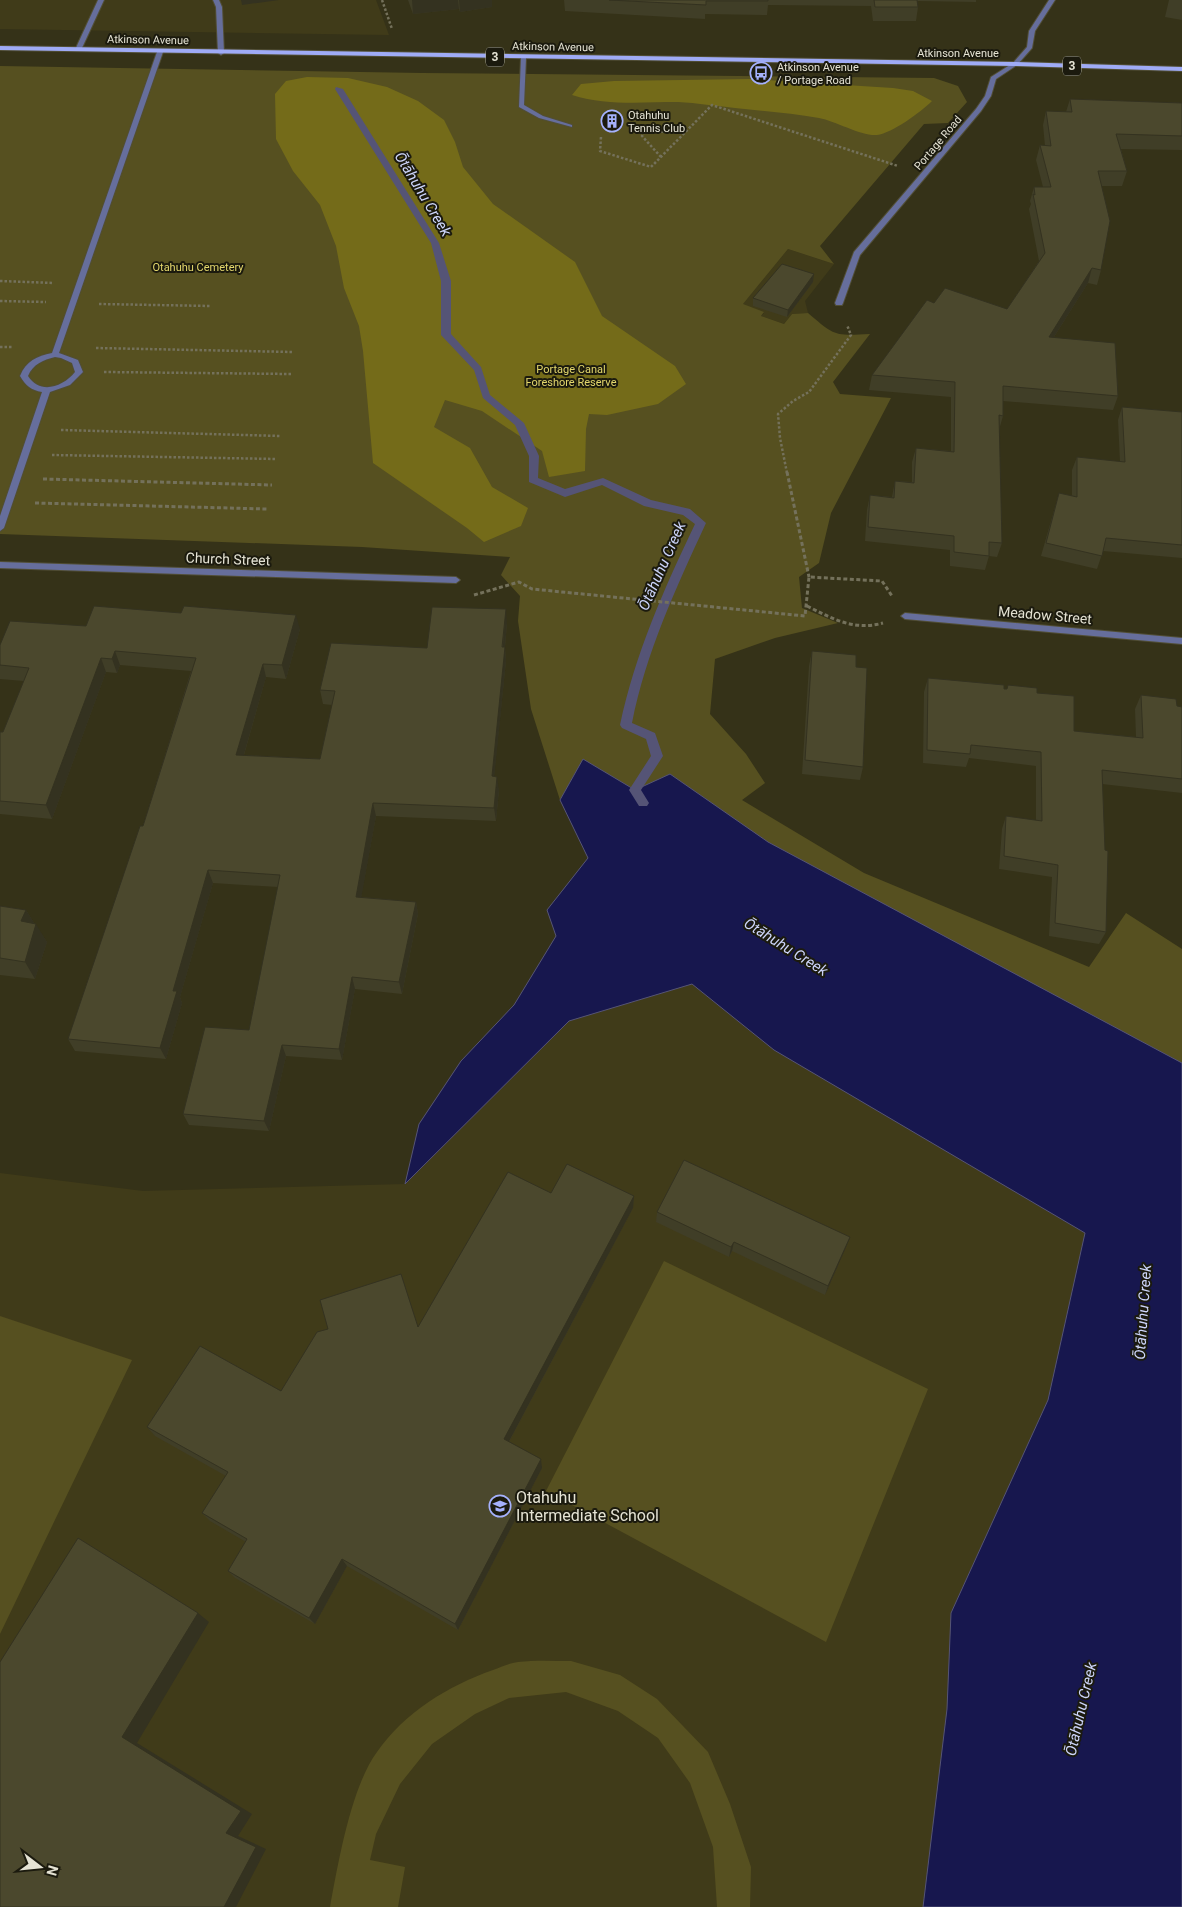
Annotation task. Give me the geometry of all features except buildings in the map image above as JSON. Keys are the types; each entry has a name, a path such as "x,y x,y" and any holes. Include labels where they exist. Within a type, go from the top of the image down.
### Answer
{"main road":[{"name":"Atkinson Avenue","path":"0,48 523,58 1015,64"},
{"name":"3","path":"1015,64 1182,69"}],"street":[{"path":"78,50 100,0"},
{"path":"216,0 219,7 221,53"},
{"name":"Portage Road","path":"840,303 857,254 979,110 988,96 992,78 1015,64 1030,47 1032,31 1052,0"},
{"path":"56,352 75,362 78,372 71,383 47,390 31,386 24,376 26,370 37,360 56,352 160,52"},
{"path":"523,58 521,106 541,117 570,126"},
{"path":"0,528 47,390"},
{"name":"Church Street","path":"0,565 456,580"},
{"name":"Meadow Street","path":"905,616 1182,641"}],"path":[{"path":"382,0 395,37"},
{"path":"601,137 600,151 651,167 712,105 925,174"},
{"path":"661,156 642,136 643,133 687,130"},
{"path":"0,281 79,283"},
{"path":"0,301 211,306"},
{"path":"456,580 467,597 519,582 532,589 806,616 809,577 780,438 778,414 793,400 808,392 851,335 840,303"},
{"path":"0,347 56,352 293,352"},
{"path":"78,372 291,374"},
{"path":"33,430 281,436"},
{"path":"26,454 276,459"},
{"path":"17,478 272,485"},
{"path":"8,503 267,509"},
{"path":"807,606 852,627 872,627 905,616 882,581 809,577"}],"shaded area":[{"path":"0,0 376,0 389,35 0,29"},
{"path":"788,249 834,264 805,301 808,313 792,314 784,324 761,316 764,313 742,305"},
{"name":"Otahuhu Intermediate School","path":"692,984 774,1050 1085,1233 1048,1400 951,1613 947,1709 923,1907 0,1907 0,1173 143,1191 405,1184 569,1021"}],"green space":[{"path":"0,66 422,73 934,78 958,86 967,102 948,123 924,124 820,246 834,264 788,249 743,304 764,312 761,316 784,324 792,314 808,313 836,333 849,335 870,334 833,382 840,394 891,398 831,513 819,563 799,577 802,608 838,623 775,638 715,659 710,714 746,754 765,783 742,800 864,873 1089,967 1126,913 1182,949 1182,1907 923,1907 947,1709 951,1613 1048,1400 1085,1233 774,1050 692,984 569,1021 405,1184 419,1124 461,1061 514,1005 556,936 547,910 588,858 560,800 531,709 518,621 520,596 501,575 510,557 362,547 0,534"},
{"name":"Portage Canal Foreshore Reserve","path":"307,77 348,78 387,87 418,101 444,120 455,142 463,167 493,204 575,262 602,316 675,366 686,384 658,404 607,415 589,414 586,429 585,471 549,477 542,451 482,411 445,400 434,427 470,448 492,487 528,508 521,526 484,542 467,528 373,463 359,326 344,288 336,246 320,205 293,171 276,139 275,94 286,81"},
{"path":"750,79 893,88 913,91 932,101 921,111 898,126 877,135 870,135 819,118 798,115 685,102 625,103 598,101 572,95 581,84 614,81"},
{"path":"664,1261 928,1389 826,1642 546,1491"},
{"path":"0,1316 132,1360 0,1634"},
{"path":"524,1661 571,1661 620,1675 657,1699 708,1752 730,1804 751,1867 750,1907 717,1907 713,1847 690,1783 658,1738 618,1711 566,1692 509,1698 475,1714 432,1744 400,1784 376,1834 370,1860 405,1867 398,1907 330,1907 353,1805 368,1767 388,1738 414,1713 429,1702 476,1676 505,1665"}],"water":[{"path":"583,759 635,790 670,774 768,842 1182,1063 1182,1907 923,1907 947,1709 951,1613 1048,1400 1085,1233 774,1050 692,984 569,1021 405,1184 419,1124 461,1061 514,1005 556,936 547,910 588,858 560,800"}],"waterway":[{"name":"Ōtāhuhu Creek","path":"339,89 435,243 446,281 446,335 478,369 486,396 519,423 534,456 533,480 565,493 603,481 648,503 686,512 701,523 656,622 631,698 626,725 651,736 657,756 635,790 643,803"}],"place":[{"name":"Atkinson Avenue / Portage Road","path":"761,73"},
{"name":"Otahuhu Tennis Club","path":"612,121"},
{"name":"Otahuhu Intermediate School","path":"500,1506"}],"park label":[{"name":"Otahuhu Cemetery","path":"198,267"}]}
